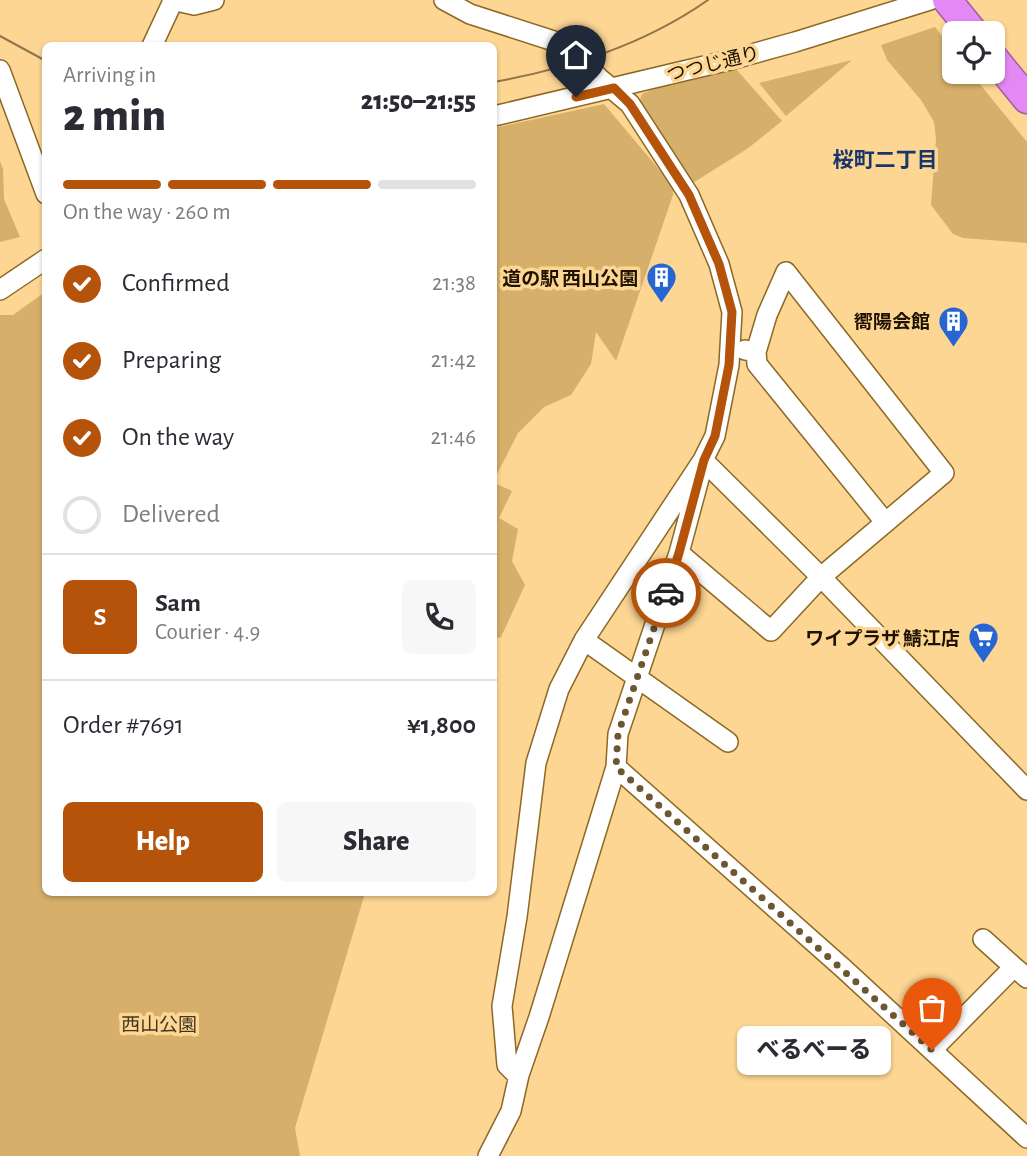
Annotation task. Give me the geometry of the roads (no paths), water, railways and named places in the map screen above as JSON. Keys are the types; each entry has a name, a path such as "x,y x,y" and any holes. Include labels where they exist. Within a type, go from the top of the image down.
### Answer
{"highway":[{"path":"947,0 964,21"},
{"path":"1005,72 1027,99"}],"street":[{"path":"154,42 173,0 194,5 214,0"},
{"path":"444,0 470,14 560,43 577,54 599,78 630,104 689,195 719,264 732,312 730,349 715,436 704,460 584,640 559,689 536,763 517,917 502,1006 507,1065 518,1076"},
{"name":"つつじ通り","path":"497,115 795,42 930,0"},
{"path":"0,70 42,183"},
{"path":"0,290 42,263"},
{"path":"679,553 771,631 821,577 886,522 944,472 786,272 767,314 757,352 757,365 886,522"},
{"path":"730,349 757,352"},
{"path":"488,1156 511,1111 518,1076 539,1017 616,767 618,734 679,553 704,460"},
{"path":"704,460 1027,790"},
{"path":"584,640 728,743"},
{"path":"616,767 1027,1138"},
{"path":"932,1050 1021,972 982,939"}],"tram line":[{"path":"497,81 550,70 606,53 658,30 708,0"},
{"path":"0,36 42,59"}],"place":[{"name":"道の駅 西山公園","path":"661,305"},
{"name":"嚮陽会館","path":"953,348"},
{"name":"ワイプラザ 鯖江店","path":"983,665"},
{"name":"べるべーる","path":"932,1050"}],"district":[{"name":"桜町二丁目","path":"885,160"}],"park label":[{"name":"西山公園","path":"159,1024"}]}
